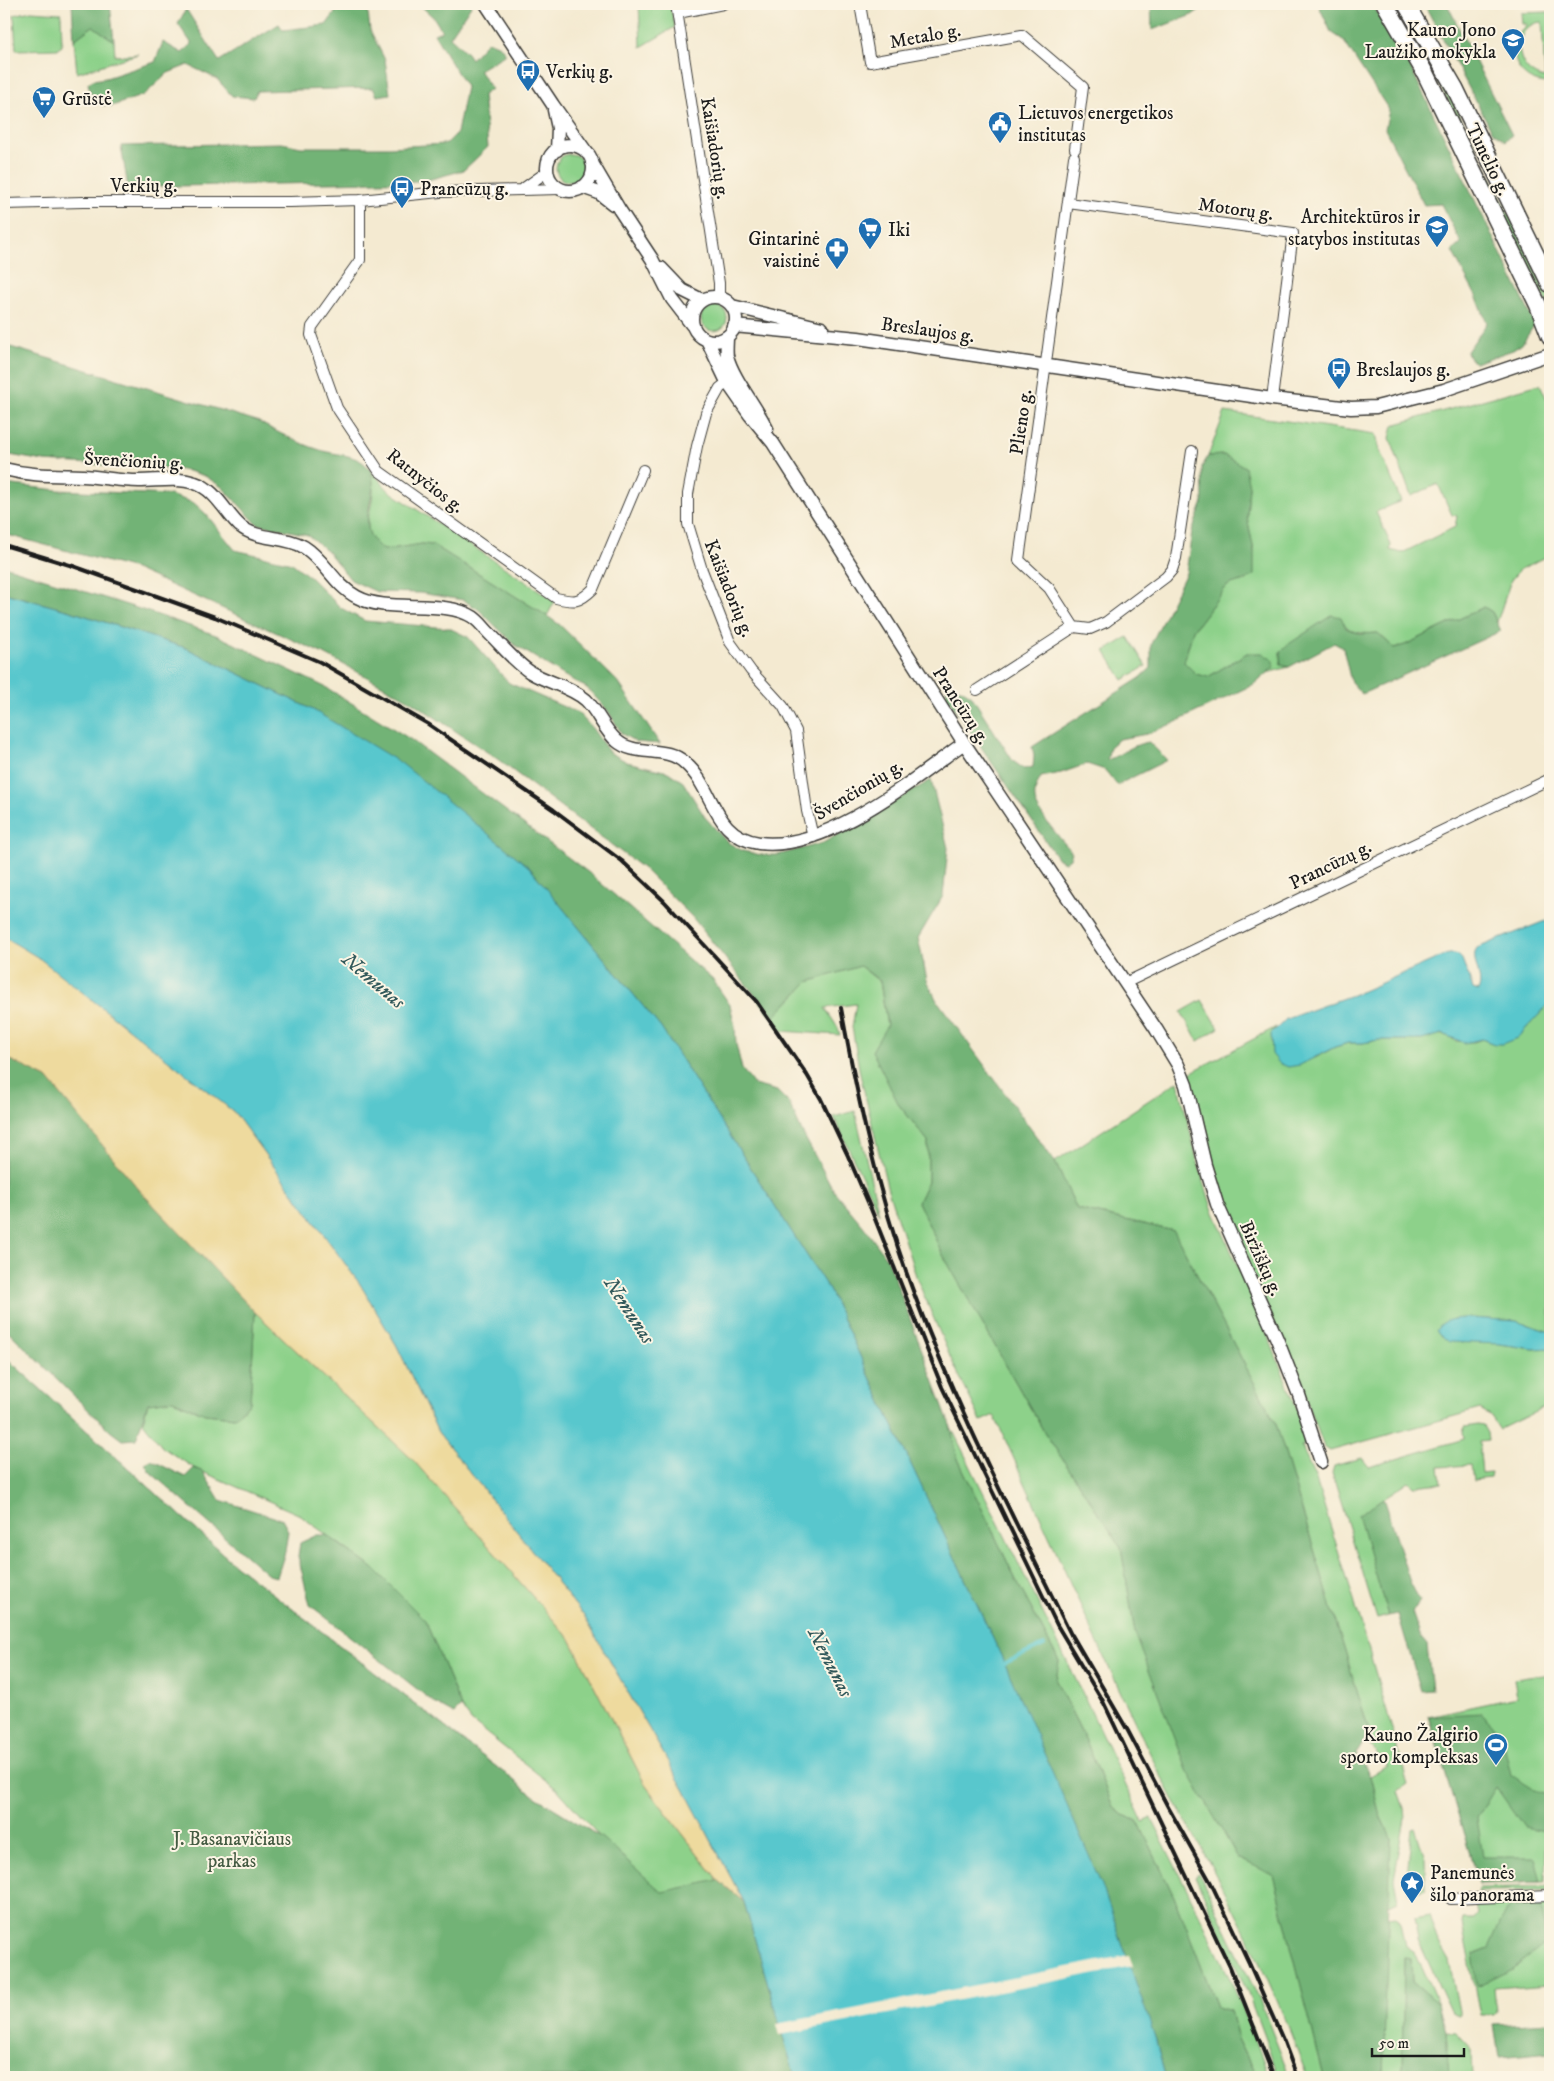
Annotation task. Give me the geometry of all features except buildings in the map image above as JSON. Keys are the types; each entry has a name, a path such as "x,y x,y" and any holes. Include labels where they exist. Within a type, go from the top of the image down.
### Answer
{"main road":[{"name":"Tunelio g.","path":"1385,4 1425,73 1538,305 1550,336"},
{"name":"Tunelio g.","path":"1406,4 1455,88 1550,284"}],"street":[{"path":"486,4 590,158 619,209 652,258 672,299 696,332 707,340 714,341 726,337 734,326 736,319 732,306 718,297 713,297 702,300 693,311 692,325"},
{"path":"677,8 723,4"},
{"name":"Metalo g.","path":"860,4 870,62 1022,35 1083,86 1068,203"},
{"name":"Kaišiadorių g.","path":"677,8 719,283 718,297"},
{"path":"553,105 558,128 557,150"},
{"path":"576,146 590,158 590,179 582,187 572,191 560,189 552,181 548,171 550,159 557,150 576,146"},
{"path":"524,188 548,171"},
{"path":"582,187 600,193 619,209"},
{"name":"Verkių g.","path":"4,204 290,202 360,200 440,192 524,188 560,189"},
{"name":"Ratnyčios g.","path":"360,200 360,260 312,327 311,335 337,408 378,471 556,598 572,602 584,598 593,590 643,470"},
{"name":"Plieno g.","path":"1068,203 1019,560 1049,588 1074,627"},
{"name":"Motorų g.","path":"1068,203 1293,233 1272,399"},
{"path":"652,258 682,290 702,300"},
{"name":"Breslaujos g.","path":"732,306 858,338"},
{"name":"Breslaujos g.","path":"734,326 858,338 1272,399 1351,408 1376,407 1444,390 1550,354"},
{"name":"Prancūzų g.","path":"726,337 727,356 732,380"},
{"name":"Prancūzų g.","path":"707,340 732,380 750,415 773,443 964,743 1178,1065"},
{"name":"Kaišiadorių g.","path":"732,380 713,398 706,413 697,446 688,494 688,524 702,570 730,642 782,706 796,731 807,811 813,837"},
{"path":"977,690 1074,627 1090,629 1106,622 1166,577 1172,570 1176,558 1192,451"},
{"name":"Švenčionių g.","path":"4,469 29,475 80,476 136,481 184,480 204,487 239,525 248,531 256,535 290,540 302,546 316,556 337,582 357,597 374,604 438,608 472,616 527,669 583,698 595,710 616,740 628,747 672,754 685,762 693,772 722,822 736,835 748,841 774,844 813,837 828,832 881,801 964,743"},
{"name":"Prancūzų g.","path":"1125,983 1550,779"},
{"name":"Biržiškų g.","path":"1178,1065 1186,1085 1205,1165 1217,1204 1277,1339 1299,1395 1321,1462"},
{"path":"1451,1899 1550,1895"}],"green space":[{"path":"72,4 110,4 114,41 93,26 74,40"},
{"path":"335,4 367,4 370,30 385,60 390,94 377,96 373,88 257,91 254,98 232,96 217,79 188,65 168,73 144,95 112,106 100,105 90,92 88,83 93,80 106,78 155,62 163,42 182,53 192,44 178,24 186,9 219,61 279,24 283,30 326,25 335,13"},
{"path":"419,4 472,4 450,37 471,59 488,41 500,46 506,54 479,70 491,89 483,95 488,147 464,170 424,181 128,187 121,146 282,143 301,147 389,147 446,144 457,133 466,87 434,34 442,31 434,18"},
{"path":"639,4 670,4 675,27 641,47"},
{"path":"1151,4 1208,4 1192,15 1152,30"},
{"path":"1318,4 1372,4 1404,54 1535,324 1522,344 1513,350 1475,363 1466,353 1487,323 1478,300 1452,251 1461,243 1441,204 1424,205 1385,129 1389,110 1343,40 1331,32"},
{"path":"1394,4 1400,4 1445,86 1550,298 1550,309 1444,93"},
{"path":"1424,4 1447,4 1512,135 1505,141 1492,131"},
{"path":"31,11 61,13 62,46 58,49 16,50 14,15"},
{"path":"1550,12 1550,83 1538,82 1528,78 1516,63 1516,43 1520,33 1527,24 1522,24 1521,13","holes":["1542,22 1545,78 1534,74 1526,67 1521,59 1520,49 1521,39 1525,31 1532,25"]},
{"path":"93,26 114,41 115,56 138,54 77,73 74,40"},
{"path":"570,154 580,158 584,168 580,178 570,182 560,178 556,168 560,158"},
{"path":"714,305 723,309 727,318 723,327 714,331 705,327 701,318 705,309"},
{"path":"4,345 257,421 304,444 326,452 351,457 362,462 367,466 372,475 373,485 368,519 373,541 384,550 422,544 433,545 560,625 618,682 660,744 636,742 622,734 608,711 587,688 515,645 478,609 463,600 420,593 377,592 351,580 328,552 308,535 257,524 222,487 205,476 185,470 44,461 4,454"},
{"path":"1540,384 1550,406 1550,555 1519,570 1511,580 1497,622 1492,612 1484,607 1405,645 1394,648 1378,633 1363,633 1352,630 1332,615 1280,652 1281,665 1289,667 1267,673 1274,667 1247,653 1208,677 1196,674 1184,662 1193,630 1227,586 1234,582 1246,581 1254,551 1247,517 1249,486 1224,455 1208,456 1225,412 1376,434 1380,451 1401,501 1376,512 1391,545 1390,550 1402,553 1455,527 1457,516 1452,515 1438,484 1411,496 1390,438 1393,425"},
{"path":"1224,455 1245,467 1249,486 1247,517 1254,551 1254,575 1227,586 1193,630 1184,662 1196,674 1208,677 1247,653 1262,653 1273,660 1274,667 1254,684 1174,723 1147,734 1119,739 1110,747 1107,760 1137,745 1149,742 1167,760 1117,785 1105,770 1087,764 1061,773 1041,777 1036,788 1035,800 1045,819 1072,852 1070,858 1065,862 1058,859 946,696 947,688 961,689 971,695 1013,761 1024,769 1033,767 1034,756 1032,747 1140,678 1151,668 1151,644 1186,573 1192,531 1203,502 1202,467 1208,456"},
{"path":"369,468 389,491 555,601 547,616 433,545 422,544 384,550 375,543 370,536 368,528 373,497"},
{"path":"4,484 58,490 170,495 194,503 206,514 235,550 292,563 311,578 341,608 365,621 449,628 468,637 509,683 578,713 592,728 609,752 627,762 668,772 683,782 705,817 727,842 743,851 761,855 778,855 823,843 931,780 948,848 943,896 918,938 927,980 936,999 1055,1162 1077,1209 1174,1231 1276,1424 1369,1731 1356,1754 1370,1776 1380,1816 1391,1838 1383,2077 1324,2077 1273,1875 1238,1858 1187,1770 1135,1633 1121,1547 1043,1430 943,1255 918,1202 928,1181 928,1141 899,1105 872,1051 887,1025 880,981 860,966 808,982 773,1018 693,918 645,870 496,758 406,698 326,655 135,569 4,534"},
{"path":"4,566 216,635 327,688 410,739 589,873 713,980 730,1005 742,1069 754,1085 777,1091 789,1103 802,1132 834,1191 888,1260 950,1425 958,1459 1016,1580 1059,1661 1056,1681 1087,1743 1113,1807 1123,1815 1138,1821 1177,1903 1217,2007 1231,2011 1238,2039 1257,2077 1165,2077 1156,2040 1005,1664 829,1290 661,1028 529,867 315,711 186,648 70,611 4,593"},
{"path":"1484,607 1492,612 1501,631 1362,694 1351,682 1343,648 1334,643 1289,667 1281,665 1280,652 1286,646 1332,615 1341,617 1346,628 1360,634 1378,633 1394,648 1405,645"},
{"path":"1128,637 1146,666 1123,680 1105,651"},
{"path":"860,966 880,982 899,1105 928,1141 928,1181 918,1202 943,1255 1043,1430 1121,1547 1135,1633 1238,1858 1273,1874 1324,2077 1307,2077 1278,2002 1255,1953 1212,1867 1159,1772 994,1415 981,1421 951,1359 917,1279 888,1190 860,1074 852,1027 856,1004 825,1008 838,1028 840,1035 781,1031 773,1018 808,982"},
{"path":"1202,1000 1219,1028 1198,1041 1181,1012"},
{"path":"1550,1003 1550,1332 1516,1321 1471,1318 1453,1319 1500,1344 1534,1349 1550,1348 1550,1405 1500,1429 1490,1415 1480,1409 1330,1451 1324,1447 1302,1387 1225,1211 1213,1173 1198,1105 1188,1074 1276,1027 1271,1034 1315,1058 1335,1047 1348,1043 1378,1040 1422,1040 1437,1034 1448,1036 1456,1041 1474,1042 1482,1039 1494,1044 1517,1038"},
{"path":"4,1057 47,1078 142,1193 255,1312 250,1403 235,1417 205,1414 173,1400 148,1403 136,1439 122,1440 110,1431 4,1327"},
{"path":"1178,1081 1196,1156 1212,1208 1260,1316 1310,1441 1301,1446 1315,1477 1361,1623 1408,1784 1398,1791 1404,1808 1405,1819 1394,1879 1398,1900 1387,1905 1391,1838 1380,1816 1370,1776 1388,1766 1365,1739 1369,1731 1276,1424 1174,1231 1077,1209 1055,1162"},
{"path":"855,1111 879,1214 834,1117"},
{"name":"J. Basanavičiaus parkas","path":"255,1312 413,1460 570,1639 646,1786 718,1880 744,1902 795,2077 4,2077 4,1356 233,1563 534,1796 600,1837 558,1790 471,1721 461,1707 425,1620 374,1569 298,1514 194,1468 162,1447 143,1422 148,1403 173,1400 205,1414 235,1417 250,1403"},
{"name":"J. Basanavičiaus parkas","path":"4,1356 233,1563 534,1796 602,1838 662,1892 718,1880 744,1902 795,2077 4,2077"},
{"path":"950,1425 1083,1694 1143,1822 1151,1818 1199,1914 1244,2011 1269,2077 1257,2077 1238,2039 1231,2011 1217,2007 1177,1903 1138,1821 1123,1815 1113,1807 1087,1743 1056,1681 1059,1661 1016,1580 958,1459"},
{"path":"1483,1426 1487,1433 1488,1441 1479,1442 1482,1474 1491,1473 1490,1478 1473,1480 1471,1465 1439,1467 1441,1483 1414,1486 1409,1481 1359,1515 1388,1616 1377,1619 1332,1473 1334,1466 1362,1458 1369,1467 1464,1439 1463,1432 1465,1427"},
{"path":"151,1460 185,1477 194,1468 203,1472 220,1500 283,1520 288,1531 285,1552 277,1577 268,1575 149,1471 145,1463"},
{"path":"1383,1498 1410,1582 1420,1601 1412,1612 1421,1638 1427,1645 1432,1690 1421,1691 1398,1614 1388,1616 1358,1515"},
{"path":"317,1535 326,1535 374,1569 425,1620 461,1707 454,1714 436,1704 310,1605 298,1556 300,1543"},
{"name":"Kauno Žalgirio sporto kompleksas","path":"1550,1674 1550,1848 1546,1848 1545,1882 1479,1884 1428,1716 1517,1697 1514,1679"},
{"path":"1482,1713 1502,1735 1511,1775 1535,1790 1550,1795 1550,1832 1524,1827 1496,1787 1477,1818 1483,1857 1535,1857 1541,1882 1479,1884 1428,1716"},
{"path":"1415,1827 1425,1859 1426,1888 1408,1892 1407,1875 1412,1828"},
{"path":"1199,1873 1260,2001 1290,2077 1279,2077 1248,1994 1195,1876"},
{"path":"1550,1886 1550,1890 1477,1891 1478,1888"},
{"path":"1550,1902 1550,1984 1494,1988 1496,2011 1494,2015 1480,2015 1462,1924 1463,1920 1473,1920 1478,1914 1476,1905","holes":["1489,1948 1478,1987 1473,1954"]},
{"path":"1510,1907 1541,1907 1548,1942 1513,1969 1477,1987 1473,1954 1489,1948 1501,1920"},
{"path":"1429,1915 1437,1940 1449,1961 1459,2011 1457,2016 1452,2013 1418,1940 1414,1918"},
{"path":"1396,1916 1401,1923 1406,1946 1415,1952 1438,2004 1412,1982 1411,1959 1404,1958 1402,2077 1383,2077 1387,1917"},
{"path":"1404,1958 1411,1959 1412,1982 1438,2004 1446,2031 1449,2077 1402,2077"},
{"path":"1550,2022 1550,2052 1499,2057 1494,2025"},
{"path":"1446,2031 1456,2032 1472,2049 1473,2077 1449,2077"}],"sand":[{"path":"4,937 39,957 234,1112 360,1284 397,1346 438,1432 584,1616 685,1791 744,1902 718,1880 646,1786 570,1639 413,1460 255,1312 142,1193 47,1078 4,1057"}],"water":[{"name":"Nemunas","path":"4,593 70,611 186,648 315,711 401,763 529,867 661,1028 829,1290 1005,1664 1102,1885 1156,2040 1165,2077 795,2077 744,1902 685,1791 584,1616 438,1432 397,1346 360,1284 234,1112 39,958 4,937"},
{"path":"1550,919 1550,1003 1517,1038 1502,1044 1494,1044 1482,1039 1465,1043 1442,1034 1422,1040 1378,1040 1348,1043 1335,1047 1300,1065 1288,1067 1279,1063 1272,1054 1271,1034 1286,1019 1363,991 1445,955 1454,954 1462,959 1473,989 1478,991 1480,980 1475,958 1477,948"},
{"path":"1471,1318 1516,1321 1550,1332 1550,1348 1534,1349 1500,1344 1449,1342 1436,1331 1446,1321"}],"pier":[{"path":"1129,1955 1133,1966 780,2035 777,2024"}],"waterway":[{"path":"1001,1665 1044,1645"}],"railway":[{"path":"4,545 73,566 215,617 320,662 428,724 554,810 622,861 664,901 756,1001 807,1075 821,1099 871,1209 942,1387 1057,1625 1103,1702"},
{"path":"841,1008 869,1145 887,1213 909,1280 966,1417 1074,1641"},
{"path":"1072,1635 1128,1731 1211,1883 1249,1963 1284,2042 1297,2077"},
{"path":"1101,1697 1230,1967 1274,2077"}],"place":[{"name":"Kauno Jono Laužiko mokykla","path":"1513,61"},
{"name":"Verkių g.","path":"528,92"},
{"name":"Grūstė","path":"44,119"},
{"name":"Lietuvos energetikos institutas","path":"1000,144"},
{"name":"Prancūzų g.","path":"402,209"},
{"name":"Architektūros ir statybos institutas","path":"1437,248"},
{"name":"Iki","path":"870,250"},
{"name":"Gintarinė vaistinė","path":"837,270"},
{"name":"Breslaujos g.","path":"1339,390"},
{"name":"Kauno Žalgirio sporto kompleksas","path":"1496,1766"},
{"name":"Panemunės šilo panorama","path":"1412,1904"}]}
